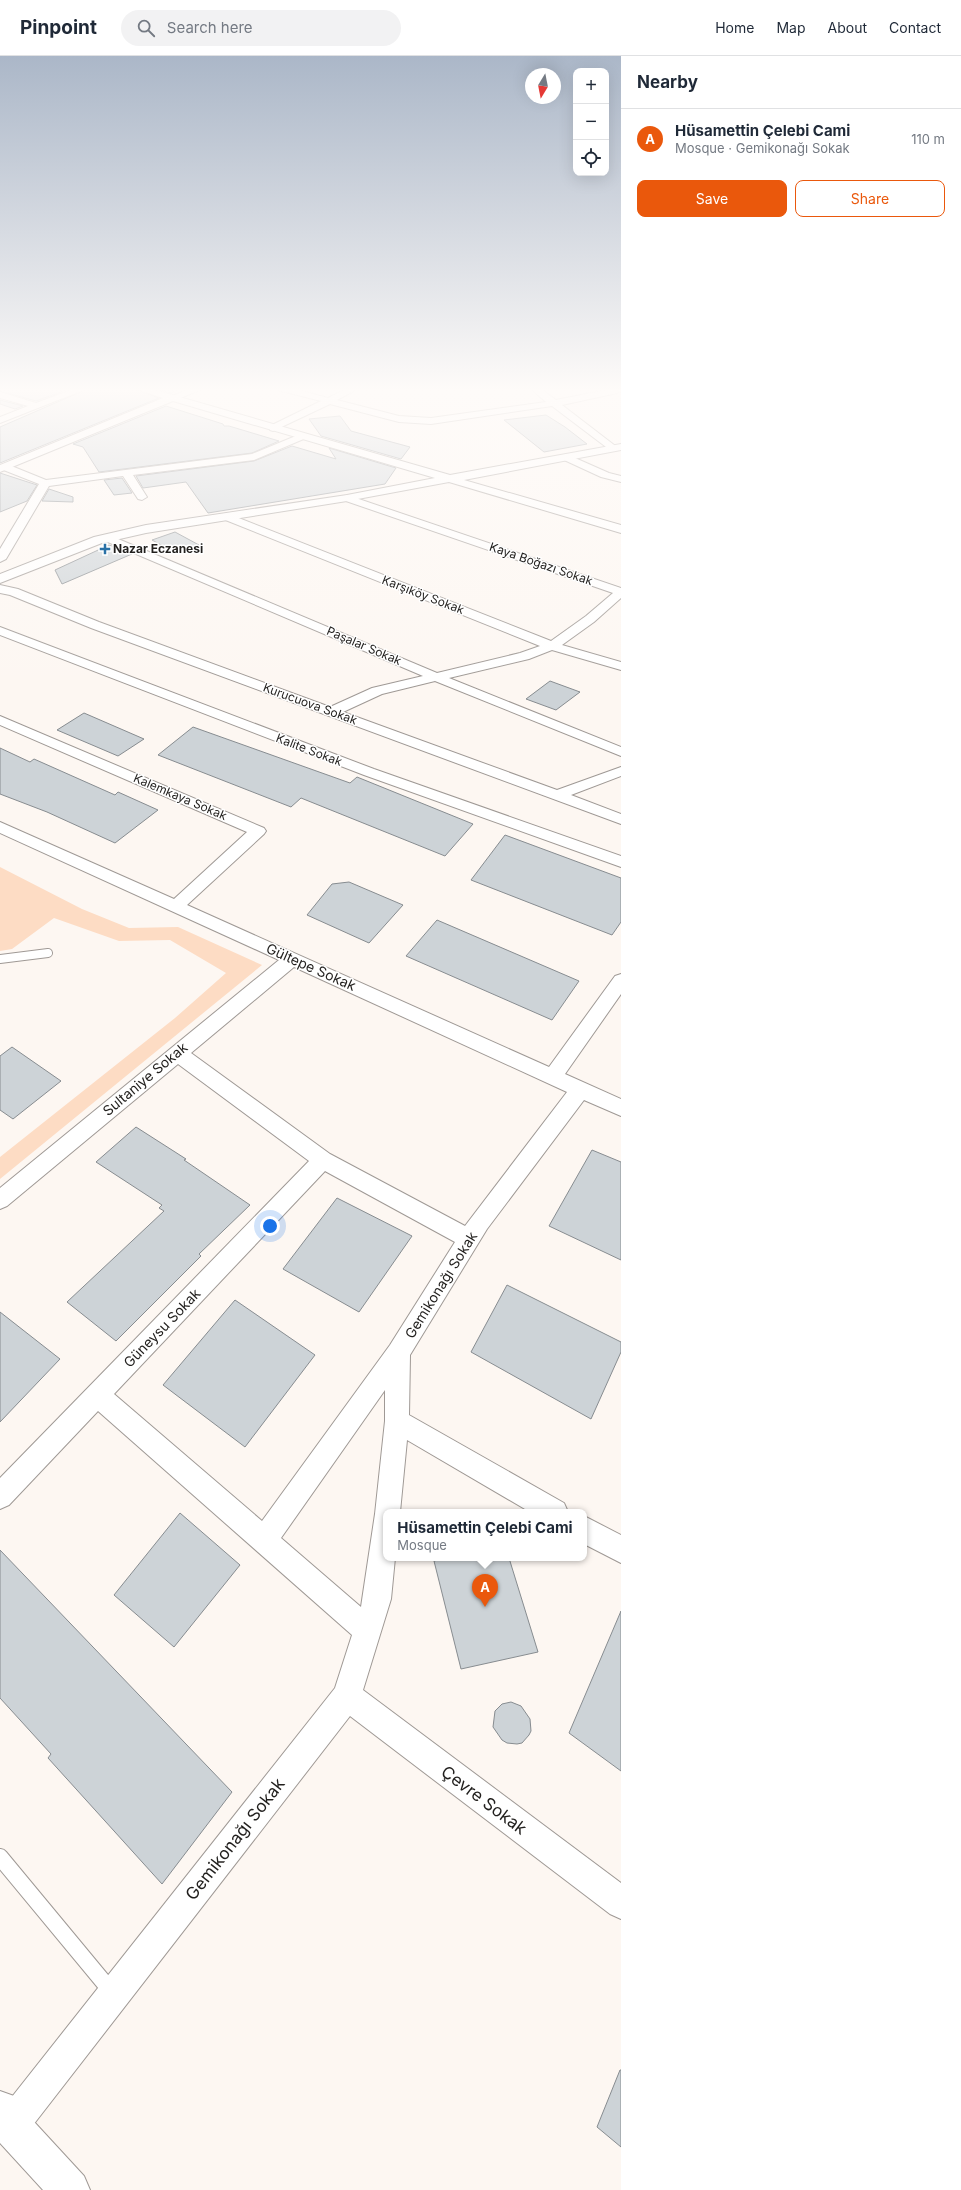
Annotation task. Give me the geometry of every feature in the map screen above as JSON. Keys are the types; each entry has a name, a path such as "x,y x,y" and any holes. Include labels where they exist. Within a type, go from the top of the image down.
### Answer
{"street":[{"path":"0,559 43,487"},
{"path":"135,487 142,497"},
{"path":"0,579 51,557 107,538 146,529 347,498 408,487"},
{"path":"474,487 621,529"},
{"name":"Kaya Boğazı Sokak","path":"347,498 621,592"},
{"name":"Karşıköy Sokak","path":"226,517 552,646 621,666"},
{"name":"Paşalar Sokak","path":"107,538 436,677 621,752"},
{"name":"Kurucuova Sokak","path":"0,589 14,592 95,625 621,819"},
{"path":"331,712 377,691 524,656 552,646 590,619 621,592"},
{"name":"Kalite Sokak","path":"0,631 369,772 621,862"},
{"name":"Kalemkaya Sokak","path":"0,720 258,830 176,906"},
{"path":"558,795 621,771"},
{"name":"Gültepe Sokak","path":"0,827 621,1108"},
{"name":"Sultaniye Sokak","path":"0,1200 176,1053 292,959"},
{"path":"553,1077 621,980"},
{"path":"176,1053 323,1160 469,1239"},
{"name":"Gemikonağı Sokak","path":"387,1509 397,1421 398,1353 469,1239 580,1090"},
{"name":"Güneysu Sokak","path":"0,1496 323,1160"},
{"path":"264,1540 398,1353"},
{"path":"98,1394 367,1630"},
{"path":"397,1421 550,1509"},
{"path":"587,1531 621,1550"},
{"name":"Gemikonağı Sokak","path":"5,2118 114,1994 347,1696 377,1599 383,1545"},
{"name":"Çevre Sokak","path":"347,1696 621,1903"},
{"path":"5,2118 70,2190"}],"lane":[{"path":"0,959 48,953"},
{"path":"0,1857 114,1994"}],"shaded area":[{"path":"0,867 82,909 129,928 178,927 262,965 0,1179 0,1157 175,1018 226,973 170,940 119,941 54,918 12,949 0,951"}],"building":[{"path":"0,487 36,487 27,501 0,512"},
{"path":"108,487 128,487 132,493 114,495"},
{"path":"189,487 369,487 208,513"},
{"path":"49,489 73,497 73,502 42,501"},
{"path":"175,532 199,545 176,553 152,540"},
{"path":"109,545 132,554 62,584 55,570"},
{"path":"550,681 580,692 556,710 526,699"},
{"path":"84,713 144,739 118,756 57,730"},
{"path":"193,727 350,783 357,777 473,824 445,856 301,798 291,807 158,755"},
{"path":"0,748 30,762 34,759 115,795 118,792 158,810 115,843 47,812 0,794"},
{"path":"505,835 621,878 621,922 612,935 471,880"},
{"path":"349,882 403,905 369,943 307,915 332,884"},
{"path":"437,920 579,981 552,1020 406,956"},
{"path":"12,1047 61,1081 13,1119 0,1110 0,1056"},
{"path":"136,1127 186,1159 184,1160 250,1205 199,1254 201,1256 116,1341 67,1302 164,1211 159,1208 162,1205 96,1162"},
{"path":"592,1150 621,1162 621,1260 549,1226"},
{"path":"337,1198 412,1236 359,1312 283,1269"},
{"path":"507,1285 621,1342 621,1352 591,1419 471,1352"},
{"path":"235,1300 315,1355 245,1447 163,1385"},
{"path":"0,1312 60,1359 0,1422"},
{"path":"180,1513 240,1565 174,1647 114,1595"},
{"path":"0,1550 232,1792 162,1884 48,1758 51,1754 0,1698"},
{"path":"434,1561 510,1561 538,1652 461,1669"},
{"path":"621,1611 621,1771 569,1733"},
{"path":"511,1702 521,1706 530,1719 531,1731 522,1743 507,1743 502,1740 493,1727 495,1711 502,1704"},
{"path":"621,2070 621,2147 597,2127"}],"place":[{"name":"Nazar Eczanesi","path":"105,549"},
{"name":"Hüsamettin Çelebi Cami","path":"485,1607"}]}
